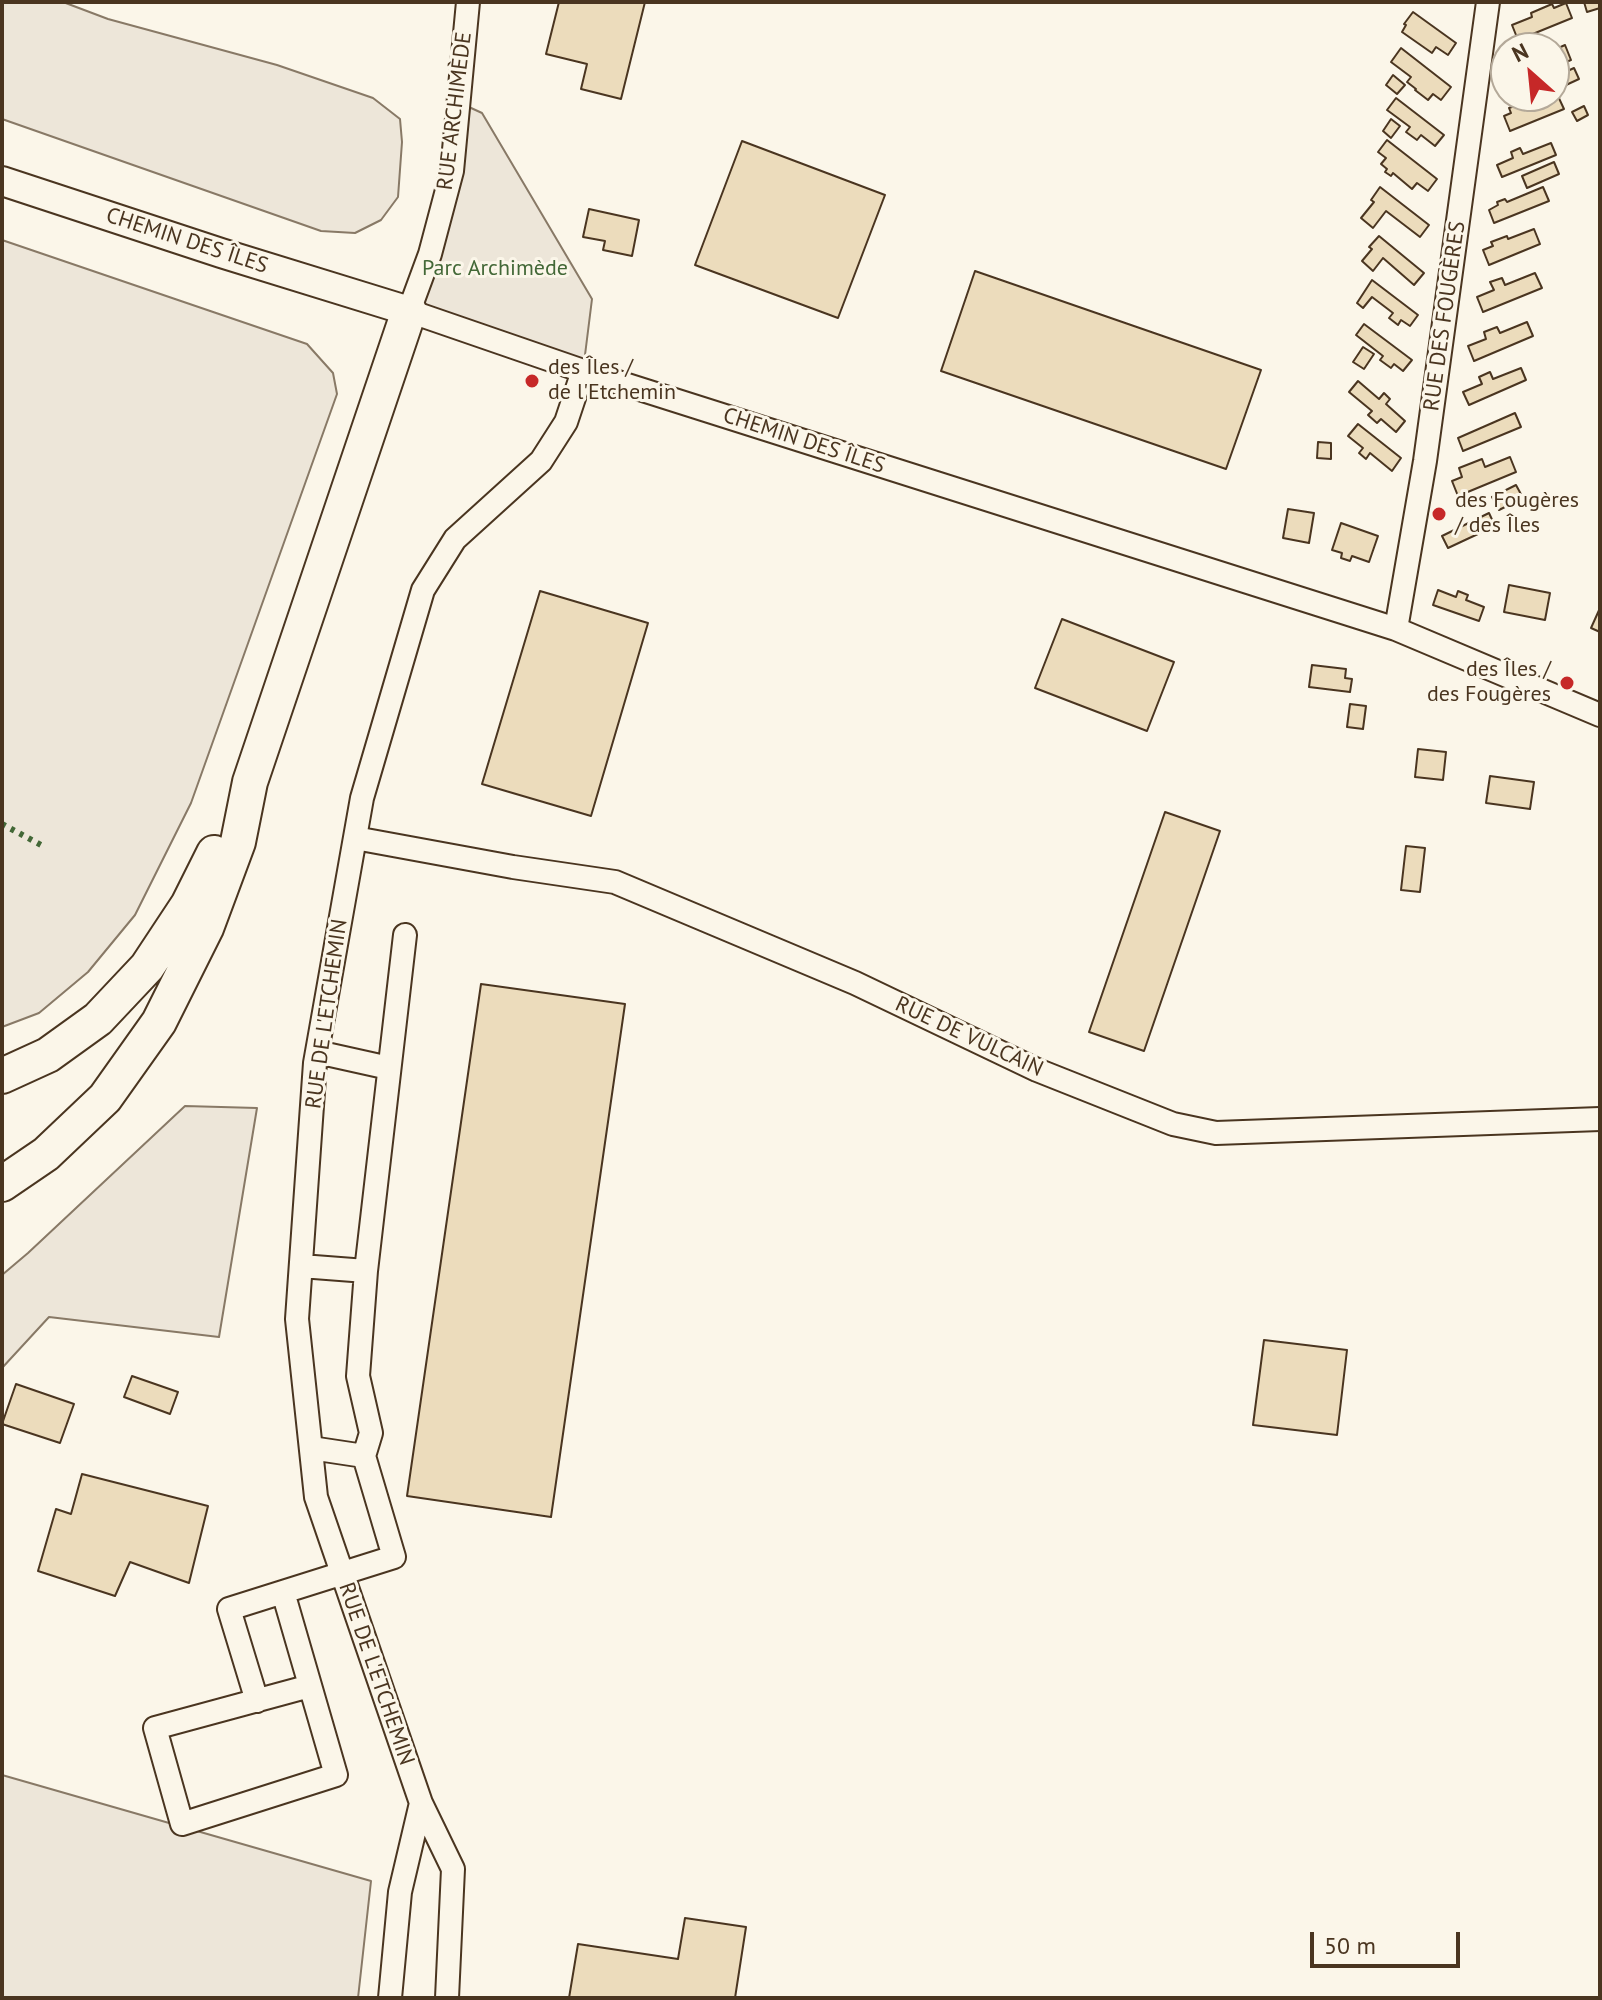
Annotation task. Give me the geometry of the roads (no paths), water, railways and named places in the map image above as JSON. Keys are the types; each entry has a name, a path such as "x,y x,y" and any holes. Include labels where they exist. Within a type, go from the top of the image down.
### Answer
{"highway":[{"path":"2,1184 46,1154 105,1098 159,1022 206,928 238,842 250,782 409,311"},
{"path":"2,1076 48,1055 98,1019 147,967 188,905 250,782"}],"main road":[{"name":"CHEMIN DES ÎLES","path":"2,181 409,311"}],"street":[{"name":"RUE ARCHIMÈDE","path":"409,311 430,254 452,171 468,2"},
{"name":"RUE DES FOUGÈRES","path":"1396,629 1425,461 1488,2"},
{"name":"CHEMIN DES ÎLES","path":"409,311 583,371 1396,629 1600,715"},
{"name":"RUE DE L'ETCHEMIN","path":"447,1998 453,1869 421,1803 316,1497 297,1319 317,1052 362,798 423,590 455,539 541,461 566,422 583,371"},
{"name":"RUE DE VULCAIN","path":"355,838 615,882 855,983 1037,1070 1173,1124 1216,1133 1600,1119"},
{"path":"257,1701 229,1609 394,1557 364,1456 371,1433 358,1376 366,1271 405,935"},
{"path":"317,1052 389,1068"},
{"path":"301,1266 366,1271"},
{"path":"311,1448 364,1456"},
{"path":"283,1592 336,1775 182,1824 155,1728 310,1686"},
{"path":"390,1998 400,1892 421,1803"}],"place":[{"name":"des Îles / de l'Etchemin","path":"532,381"},
{"name":"des Fougères / des Îles","path":"1439,514"},
{"name":"des Îles / des Fougères","path":"1567,683"}],"park label":[{"name":"Parc Archimède","path":"495,269"}]}
